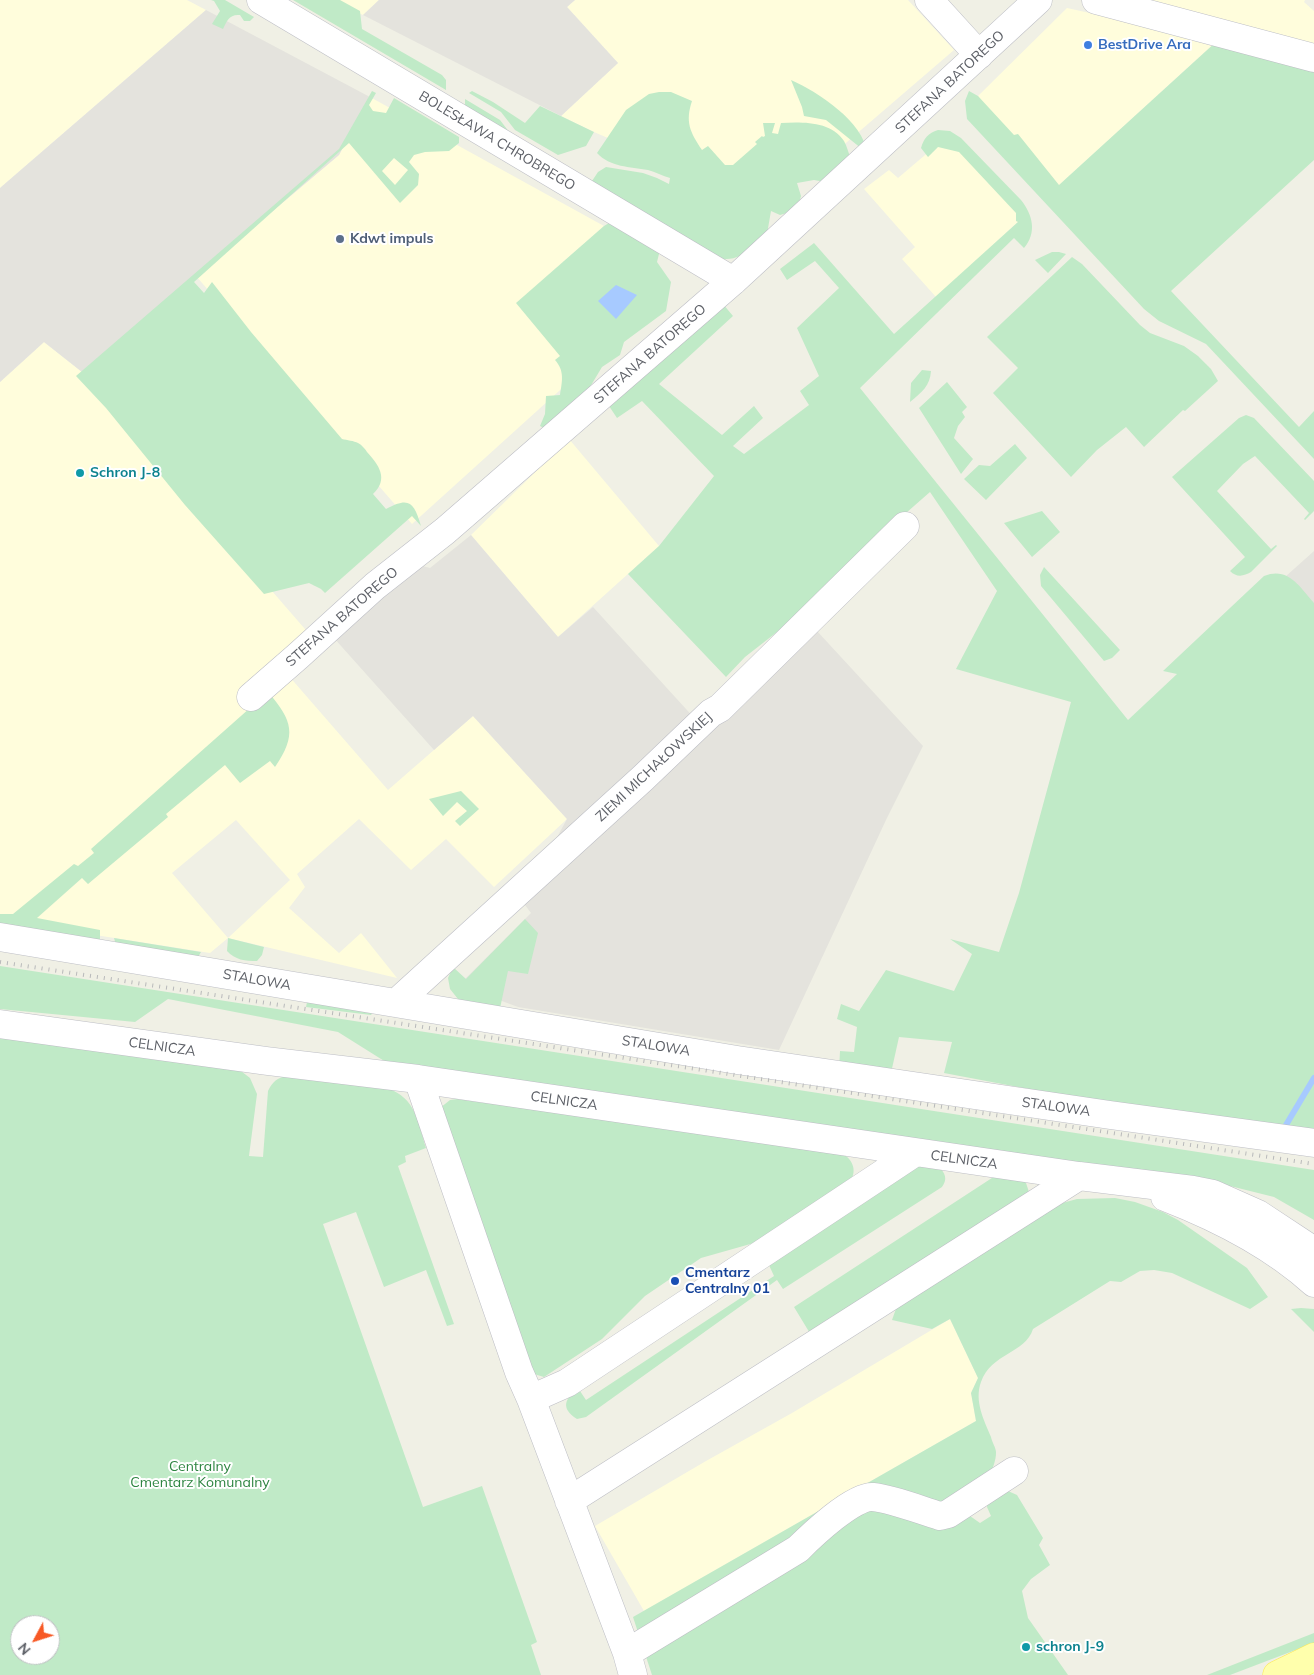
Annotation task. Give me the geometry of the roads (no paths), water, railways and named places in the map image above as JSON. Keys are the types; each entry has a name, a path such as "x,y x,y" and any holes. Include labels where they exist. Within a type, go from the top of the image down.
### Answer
{"main road":[{"path":"1277,1675 1314,1657"}],"street":[{"name":"BOLESŁAWA CHROBREGO","path":"261,0 733,281"},
{"path":"929,0 979,55"},
{"name":"STEFANA BATOREGO","path":"251,697 375,586 445,531 733,281 1038,0"},
{"path":"1096,0 1314,58"},
{"name":"ZIEMI MICHAŁOWSKIEJ","path":"396,1003 644,778 711,712 720,708 906,526"},
{"name":"STALOWA","path":"0,937 757,1063 1314,1143"},
{"name":"CELNICZA","path":"0,1024 418,1080 914,1153 1213,1194 1258,1214 1314,1251"},
{"path":"418,1080 519,1372 531,1399 630,1664 798,1549 818,1530 852,1504 871,1496 940,1516 948,1514 1014,1471"},
{"path":"531,1399 567,1383 914,1153"},
{"path":"569,1501 1079,1176"},
{"name":"CELNICZA","path":"1126,1182 1193,1208 1241,1232 1272,1250 1314,1283"}],"water":[{"path":"616,285 637,295 616,319 598,301"}],"waterway":[{"path":"1286,1125 1314,1078"}],"railway":[{"path":"0,962 1314,1164"}],"place":[{"name":"BestDrive Ara","path":"1088,45"},
{"name":"Kdwt impuls","path":"340,239"},
{"name":"Schron J-8","path":"80,473"},
{"name":"Cmentarz Centralny 01","path":"675,1281"},
{"name":"schron J-9","path":"1026,1647"}],"park label":[{"name":"Centralny Cmentarz Komunalny","path":"200,1475"}]}
